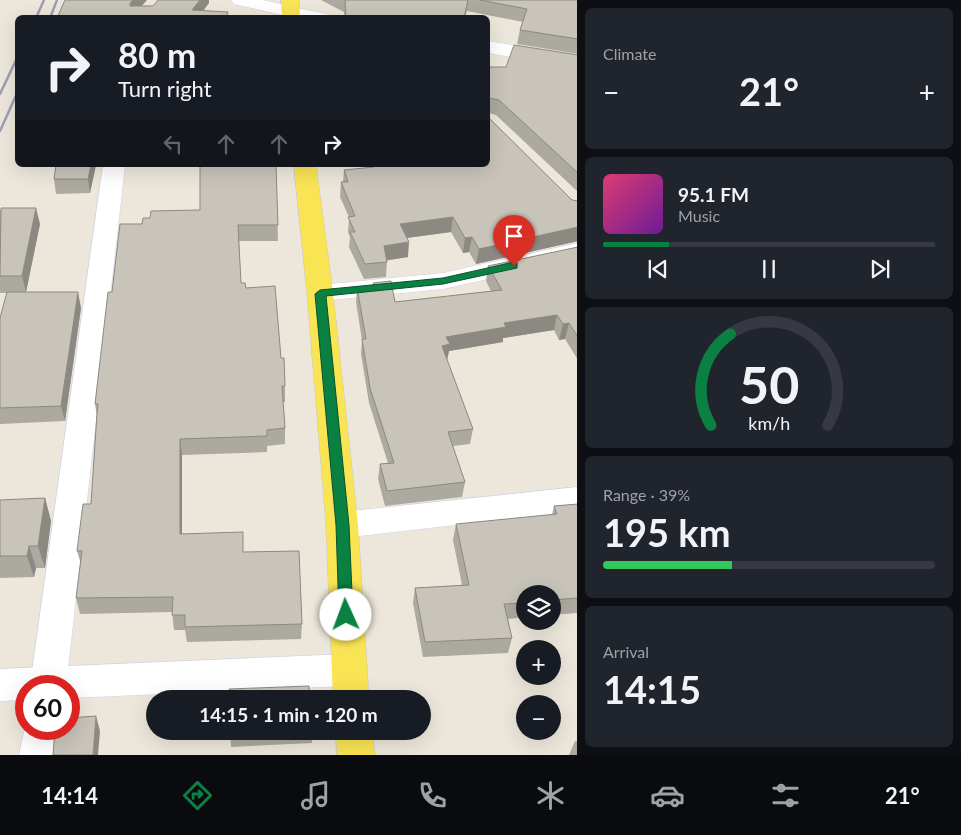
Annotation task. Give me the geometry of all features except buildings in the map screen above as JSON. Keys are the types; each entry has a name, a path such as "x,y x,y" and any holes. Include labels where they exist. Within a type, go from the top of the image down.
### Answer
{"main road":[{"path":"305,167 320,294 342,525 349,684"},
{"path":"355,740 356,755"}],"street":[{"path":"240,0 309,15"},
{"path":"490,47 577,62"},
{"path":"49,675 114,167"},
{"path":"320,294 443,281 577,251"},
{"path":"342,525 577,499"},
{"path":"80,684 349,684"},
{"path":"0,685 15,685"},
{"path":"38,755 40,740"}],"railway":[{"path":"37,15 44,0"},
{"path":"51,15 57,0"},
{"path":"0,94 15,62"},
{"path":"0,131 15,98"}],"route":[{"path":"346,615 342,525 320,294 443,281 514,266"}]}
